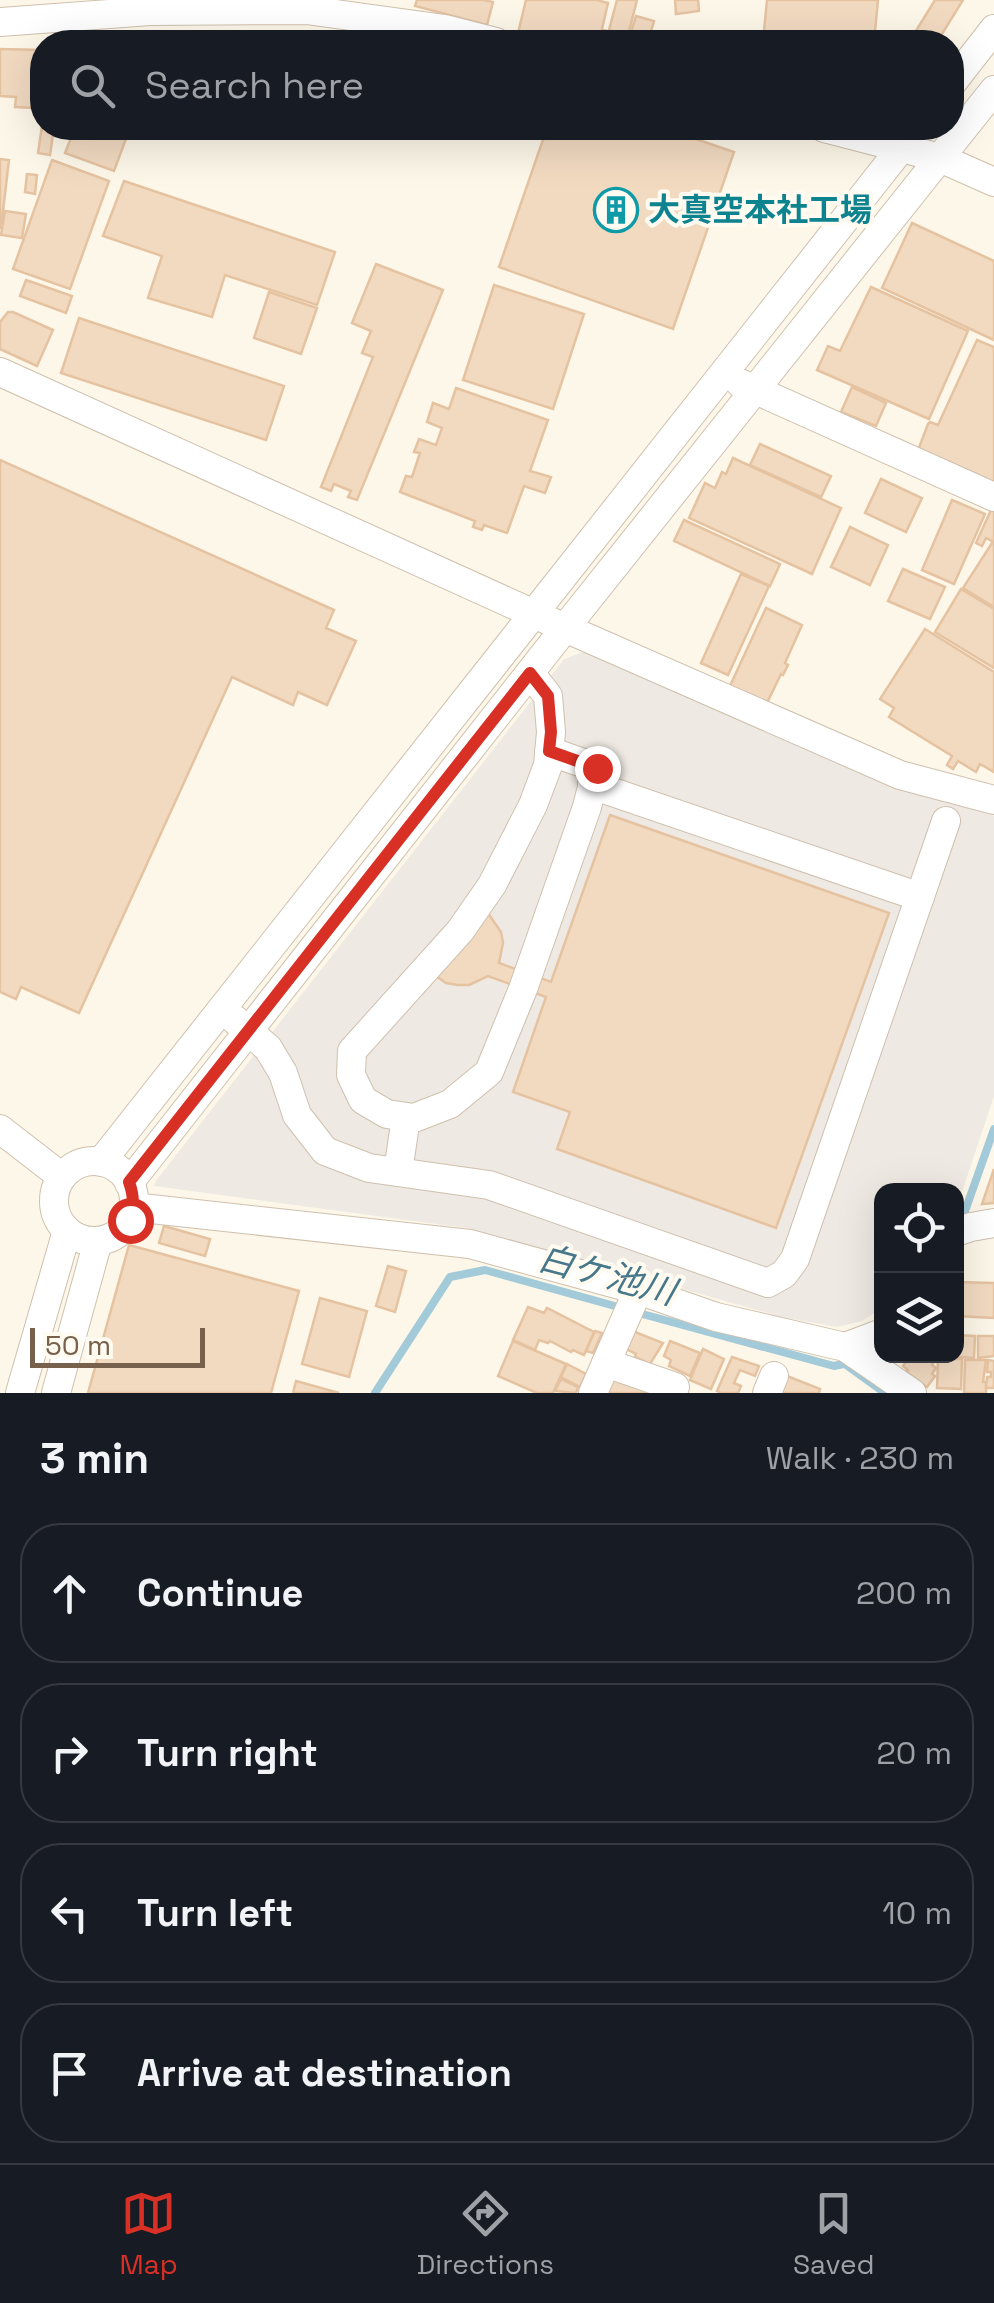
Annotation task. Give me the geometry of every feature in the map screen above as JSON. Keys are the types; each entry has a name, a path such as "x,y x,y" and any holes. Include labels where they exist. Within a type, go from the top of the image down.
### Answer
{"street":[{"path":"0,22 150,10 306,10 450,30"},
{"path":"964,68 994,29"},
{"path":"964,128 994,90"},
{"path":"101,1162 907,140"},
{"path":"913,140 940,158 994,182"},
{"path":"131,1195 248,1031 954,140"},
{"path":"0,372 900,776 994,800"},
{"path":"722,375 994,498"},
{"path":"530,673 548,696 551,732 549,751 548,765 533,805 492,886 460,931 352,1051 351,1075 363,1100 387,1114 414,1118 450,1104 489,1072 523,989 597,768 549,751"},
{"path":"592,785 920,897"},
{"path":"221,1009 268,1048 283,1073 297,1115 325,1151 369,1168 488,1185 768,1283 784,1274 795,1259 946,821"},
{"path":"398,1172 406,1117"},
{"path":"0,1129 62,1177"},
{"path":"86,1162 101,1162 122,1172 131,1195 130,1220 122,1230 98,1241 87,1241 66,1231 54,1199 62,1177 72,1167 86,1162"},
{"path":"131,1195 470,1244 638,1290 716,1317 846,1347 912,1393"},
{"path":"20,1393 66,1231"},
{"path":"56,1393 98,1241"},
{"path":"593,1393 638,1290"},
{"path":"846,1347 874,1335"},
{"path":"606,1363 675,1387"}],"shaded area":[{"path":"586,651 887,783 994,816 994,1096 964,1186 874,1183 874,1313 862,1321 837,1327 782,1317 466,1228 154,1186 564,659"}],"building":[{"path":"417,0 493,2 487,25 415,6"},
{"path":"526,0 608,3 602,30 519,30"},
{"path":"617,0 637,0 629,30 609,30"},
{"path":"675,0 698,0 699,11 676,14"},
{"path":"767,0 878,0 875,30 764,30"},
{"path":"935,0 963,0 944,30 916,30"},
{"path":"636,16 654,21 651,30 632,30"},
{"path":"0,49 30,50 30,108 15,107 16,97 0,96"},
{"path":"40,140 52,140 50,155 38,153"},
{"path":"70,140 126,140 114,171 65,153"},
{"name":"大真空本社工場","path":"543,140 699,140 734,152 673,329 499,267"},
{"path":"0,159 9,160 1,228 0,228"},
{"path":"52,160 109,181 70,289 13,269"},
{"path":"27,174 37,175 35,194 25,192"},
{"path":"124,181 335,252 317,305 225,275 212,317 148,298 162,256 103,236"},
{"path":"5,211 26,214 22,238 1,235"},
{"path":"912,223 994,261 994,340 882,288"},
{"path":"376,264 443,290 357,500 348,497 351,491 334,484 331,491 321,487 373,357 362,353 371,331 352,323"},
{"path":"26,280 72,296 66,313 20,296"},
{"path":"494,285 584,314 553,409 463,380"},
{"path":"871,287 968,331 929,419 817,370 828,346 840,351"},
{"path":"269,292 317,308 301,354 254,338"},
{"path":"8,312 53,330 37,366 0,349 0,322"},
{"path":"79,318 284,386 266,440 61,373"},
{"path":"977,340 994,347 994,484 918,450 928,424 938,425"},
{"path":"852,387 886,403 876,426 841,412"},
{"path":"456,388 548,420 530,471 551,477 545,493 524,486 507,533 484,525 482,530 473,527 475,521 400,492 406,476 412,477 420,453 414,452 419,439 436,445 442,428 427,422 433,403 449,409"},
{"path":"760,444 831,476 821,497 750,465"},
{"path":"733,458 841,508 812,574 689,518 705,483 715,488"},
{"path":"0,460 334,610 326,628 356,641 327,705 298,692 293,705 232,677 79,1013 21,987 16,999 0,992"},
{"path":"881,479 922,498 906,532 865,513"},
{"path":"952,500 985,514 954,584 922,570"},
{"path":"991,510 994,542 986,538 982,546 976,543"},
{"path":"684,520 780,564 770,586 674,541"},
{"path":"850,527 888,545 870,585 831,567"},
{"path":"994,545 994,607 963,588"},
{"path":"903,569 945,587 930,619 888,601"},
{"path":"741,574 769,586 728,675 701,663"},
{"path":"961,589 994,609 994,668 935,632"},
{"path":"766,608 802,625 785,663 788,665 767,703 730,686"},
{"path":"925,629 994,672 994,772 980,764 976,772 958,761 953,769 947,765 952,756 889,717 894,708 880,699"},
{"path":"610,815 889,913 776,1228 557,1149 570,1112 513,1092 546,997 488,976 469,985 458,985 436,976 488,913 501,932 499,963 551,982"},
{"path":"994,1169 994,1203 982,1204"},
{"path":"164,1226 210,1239 205,1256 159,1243"},
{"path":"129,1245 299,1291 271,1393 88,1393"},
{"path":"388,1266 406,1271 395,1312 376,1306"},
{"path":"964,1282 994,1283 994,1318 964,1316"},
{"path":"320,1298 367,1311 349,1377 302,1364"},
{"path":"528,1307 544,1313 547,1308 594,1332 584,1355 550,1341 539,1340 535,1350 513,1340"},
{"path":"630,1330 663,1343 650,1364 622,1347"},
{"path":"595,1331 602,1333 593,1353 586,1351"},
{"path":"964,1335 975,1336 974,1358 964,1357"},
{"path":"978,1336 994,1336 994,1356 978,1358"},
{"path":"513,1341 566,1364 553,1393 537,1393 498,1376"},
{"path":"670,1341 700,1353 690,1376 669,1366 671,1360 664,1356"},
{"path":"703,1349 724,1359 711,1389 690,1380"},
{"path":"732,1357 759,1366 755,1376 740,1370 734,1383 741,1386 738,1393 721,1393 717,1391"},
{"path":"965,1360 986,1360 986,1393 964,1393"},
{"path":"988,1360 994,1361 994,1388 986,1388 987,1377 991,1377 991,1372 987,1372"},
{"path":"933,1363 935,1376 927,1387 903,1366"},
{"path":"938,1363 962,1363 961,1389 937,1388"},
{"path":"567,1364 586,1374 580,1387 561,1377"},
{"path":"610,1376 648,1387 646,1393 604,1393"},
{"path":"787,1376 820,1389 819,1393 781,1393"},
{"path":"561,1379 578,1387 576,1393 555,1391"},
{"path":"296,1381 339,1393 293,1393"}],"waterway":[{"name":"白ケ池川","path":"964,1214 994,1129"},
{"name":"白ケ池川","path":"375,1393 450,1277 485,1270 622,1308"},
{"name":"白ケ池川","path":"635,1312 834,1366 853,1362"},
{"path":"845,1364 885,1393"}],"place":[{"name":"大真空本社工場","path":"616,210"}],"route":[{"path":"130,1220 133,1194 129,1182 530,673 548,696 549,751 597,768"}]}
